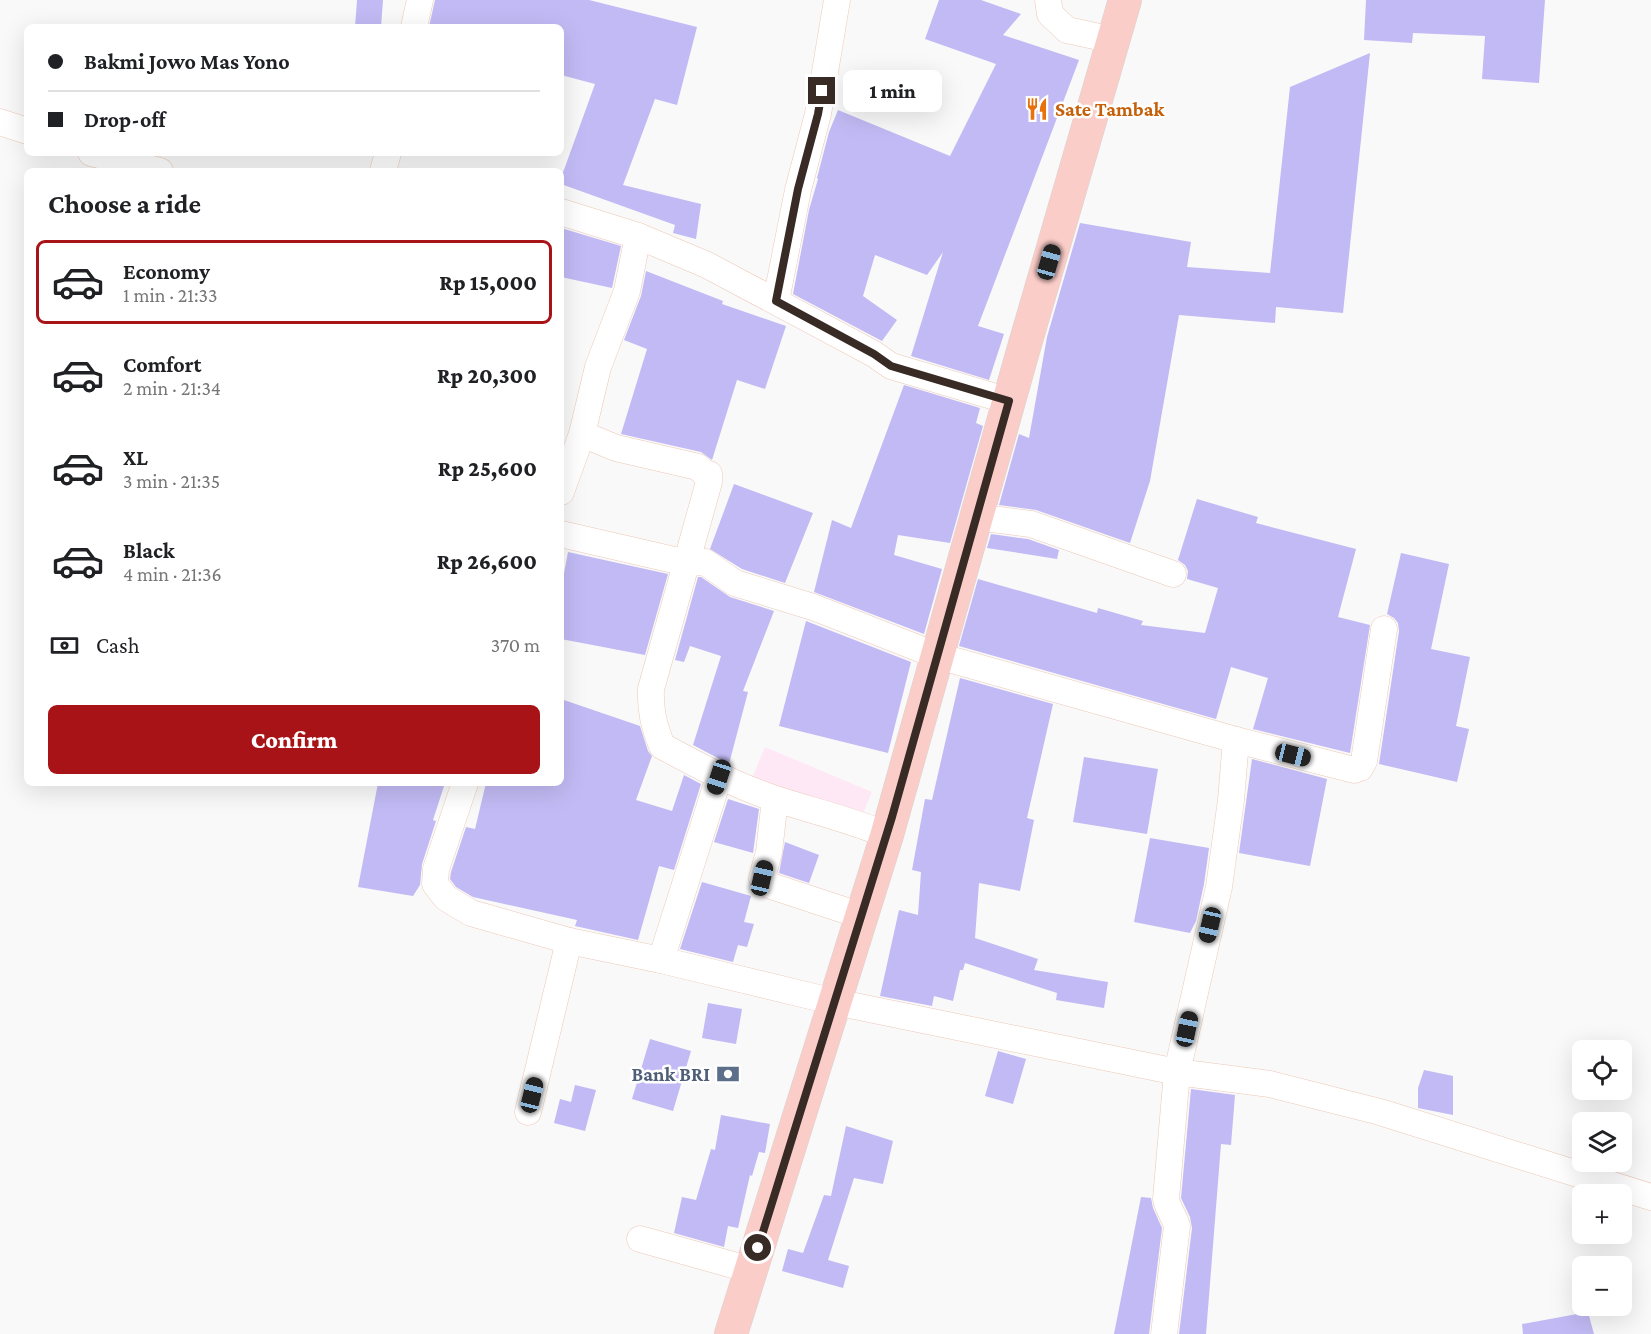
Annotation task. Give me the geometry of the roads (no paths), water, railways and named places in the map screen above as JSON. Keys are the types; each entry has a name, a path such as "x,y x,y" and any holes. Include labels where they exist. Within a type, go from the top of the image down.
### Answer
{"main road":[{"path":"731,1334 887,835 1125,0"}],"street":[{"path":"415,24 420,0"},
{"path":"776,301 798,189 818,114 837,0"},
{"path":"1048,0 1050,14 1067,30 1113,40"},
{"path":"0,122 24,130"},
{"path":"102,156 148,168"},
{"path":"564,213 638,236 707,266 874,354 891,366 1009,401"},
{"path":"564,484 582,434 598,367 627,291 638,236"},
{"path":"582,434 616,448 698,466 707,476 709,474 709,482 651,689 653,724 662,746 719,777 775,799 859,823 887,835"},
{"path":"977,517 1031,524 1173,574"},
{"path":"564,535 687,563 705,562 735,583 813,607 938,656 1236,740 1354,770 1360,768 1364,761 1384,629"},
{"path":"1164,1334 1177,1226 1173,1215 1168,1210 1166,1199 1177,1072 1219,887 1231,800 1236,740"},
{"path":"661,960 719,777"},
{"path":"464,786 436,869 435,884 446,898 471,914 569,941 661,960 835,1002 1177,1072 1270,1084 1380,1112 1651,1197"},
{"path":"775,799 769,852 762,878 771,886 862,916"},
{"path":"528,1112 569,941"},
{"path":"640,1239 751,1270"}],"place":[{"name":"Sate Tambak","path":"1037,109"},
{"name":"Bank BRI","path":"728,1074"}]}
